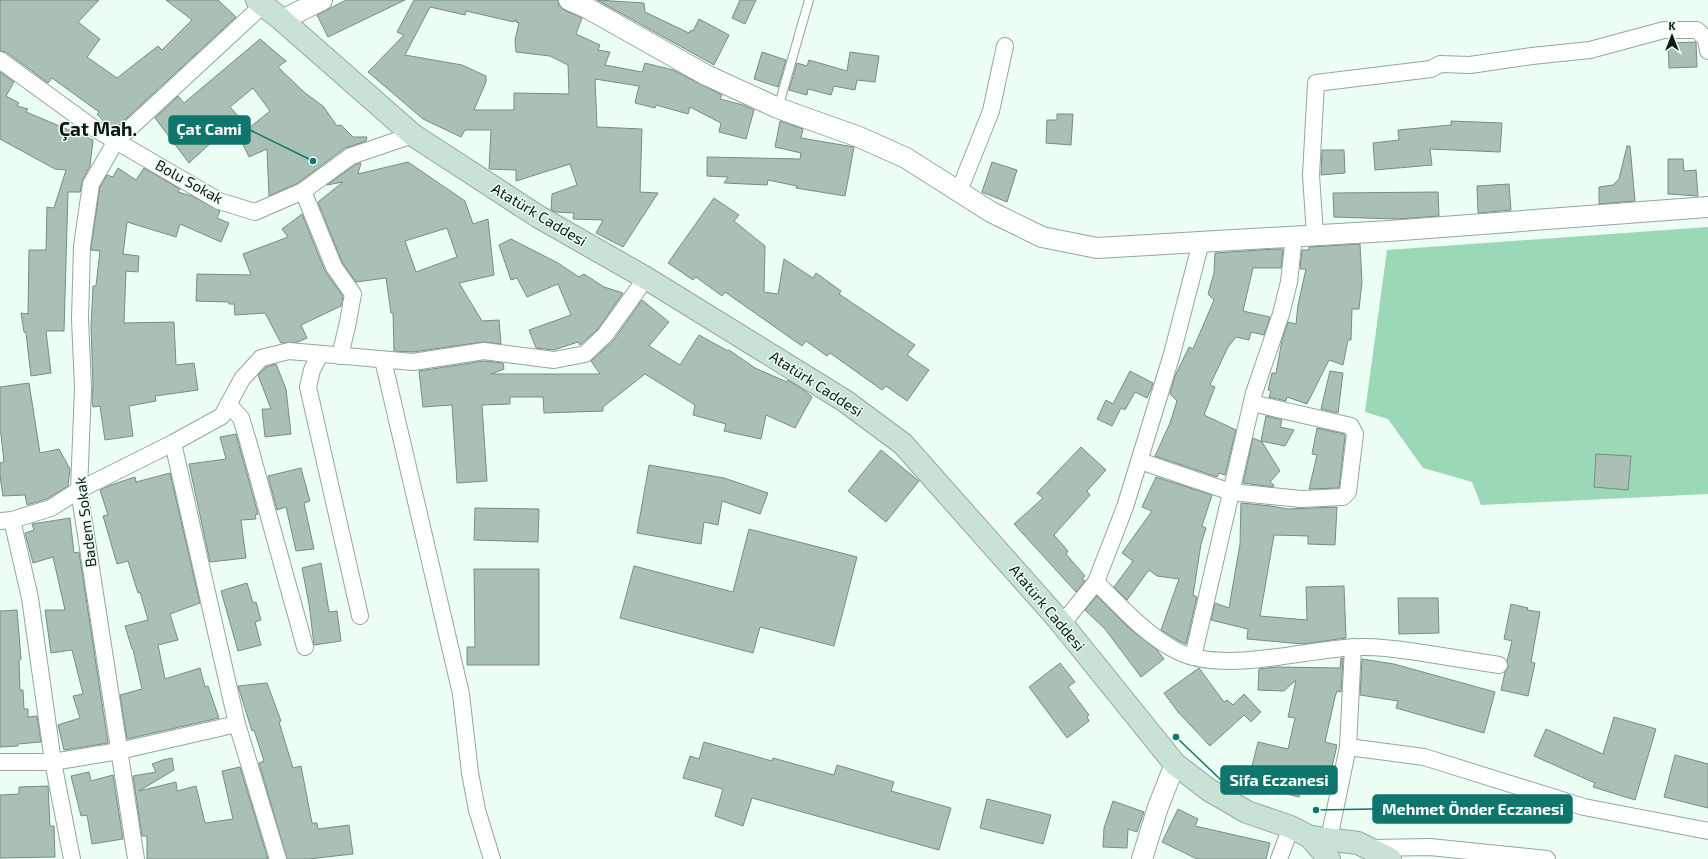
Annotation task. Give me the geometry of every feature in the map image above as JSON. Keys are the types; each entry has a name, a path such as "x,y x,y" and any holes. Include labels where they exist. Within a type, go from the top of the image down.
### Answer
{"main road":[{"name":"Atatürk Caddesi","path":"260,3 282,20 413,135 539,217 646,278 845,401 903,444 1062,624 1175,764 1209,790 1247,812 1315,841 1358,843 1390,859"}],"street":[{"path":"282,20 322,0"},
{"path":"569,0 589,9 706,75 778,108 859,136 906,158 991,212 1042,237 1097,248 1315,235 1708,207"},
{"name":"Badem Sokak","path":"136,859 79,490 83,388 80,320 82,246 91,184 116,141 260,3"},
{"path":"1315,235 1311,174 1316,83 1431,69 1440,64 1470,65 1532,56 1590,50 1664,30 1697,30 1706,39 1708,51"},
{"path":"959,192 991,111 1005,46"},
{"name":"Bolu Sokak","path":"0,60 92,127 219,200 255,212 303,191 351,156 413,135"},
{"path":"303,191 334,267 353,294 340,356"},
{"path":"1193,657 1252,403 1281,314 1289,282 1294,236"},
{"path":"1062,624 1096,582 1125,507 1172,354 1202,242"},
{"path":"72,859 53,762 30,598 6,520 51,508 79,490 173,443 222,416 242,379 261,358 290,352 413,362 484,352 554,360 585,354 604,336 646,278"},
{"path":"320,354 312,370 308,387 360,616"},
{"path":"383,360 461,694 470,773 477,810 492,859"},
{"path":"1140,461 1231,492 1301,499 1343,497 1348,492 1355,434 1351,426 1252,403"},
{"path":"228,404 241,418 305,647"},
{"path":"173,443 237,724 278,859"},
{"path":"1096,582 1129,615 1154,636 1176,651 1193,657 1210,660 1238,661 1353,647 1385,647 1498,665"},
{"path":"1279,859 1315,841 1348,747 1353,647"},
{"path":"0,762 53,762 119,751 237,724"},
{"path":"1348,747 1424,757 1584,807 1708,831"},
{"path":"1142,859 1158,807 1175,764"},
{"path":"1367,848 1430,847 1547,859"}],"lane":[{"path":"778,108 809,0"}],"green space":[{"path":"1708,227 1708,494 1481,505 1472,482 1423,468 1388,419 1365,412 1387,250"}],"building":[{"path":"0,0 99,0 78,22 100,39 87,57 117,78 158,46 162,50 192,20 166,0 218,0 236,17 115,129 107,125 97,114 99,112 52,78 48,83 6,52 0,51"},
{"path":"346,0 405,0 328,37 317,15"},
{"path":"414,0 558,0 559,6 564,10 582,18 576,34 600,45 598,50 610,52 605,65 642,72 645,63 673,70 722,95 720,99 743,105 754,110 746,139 719,132 721,123 690,107 688,114 656,105 655,108 635,103 639,86 595,79 597,127 642,129 640,192 658,193 623,247 596,233 603,220 573,219 574,213 556,212 551,210 552,194 577,185 570,164 516,181 516,170 489,169 491,130 465,130 461,137 423,119 368,72 404,35 397,32","holes":["430,7 465,15 466,11 514,22 516,19 516,22 519,23 515,40 516,52 550,56 568,65 569,94 514,93 514,110 474,110 486,82 486,76 462,65 405,55"]},
{"path":"597,0 644,3 645,12 689,33 691,30 693,31 699,19 729,35 714,65"},
{"path":"740,0 756,0 745,24 732,18"},
{"path":"260,39 286,61 278,67 305,93 323,106 337,126 341,125 353,137 367,137 366,141 345,148 298,183 269,196 267,149 249,157 239,136 270,111 253,88 230,107 239,117 189,163 155,118 178,96 184,103"},
{"path":"1696,42 1697,67 1669,68 1668,43"},
{"path":"762,52 786,60 778,87 754,79"},
{"path":"850,52 879,56 875,82 857,80 855,90 834,86 831,95 808,89 807,95 789,90 797,63 807,66 809,60 847,71"},
{"path":"0,72 14,82 6,96 19,103 17,106 28,109 26,112 93,140 90,166 83,179 80,192 68,192 64,331 46,331 51,373 31,376 26,333 24,332 21,313 28,314 29,250 46,250 47,207 54,208 66,170 55,169 0,139"},
{"path":"1057,114 1073,114 1071,145 1046,143 1047,120 1057,120"},
{"path":"780,121 803,129 801,138 854,147 845,196 796,188 797,186 768,180 767,185 724,183 728,177 707,176 707,157 800,159 801,153 775,147"},
{"path":"1451,121 1502,123 1500,152 1430,149 1432,165 1375,170 1373,143 1399,140 1398,130 1451,125"},
{"path":"1627,146 1630,146 1635,201 1599,204 1599,187 1613,185 1619,179"},
{"path":"1322,150 1344,150 1345,173 1321,175"},
{"path":"1668,159 1683,159 1684,171 1696,170 1698,196 1668,194"},
{"path":"408,162 465,201 473,224 488,219 494,275 459,283 482,321 499,320 501,344 483,342 413,352 394,351 393,313 391,313 386,278 356,282 342,262 318,202 343,182 327,185 355,165 361,163 358,174","holes":["447,228 457,257 416,272 405,241"]},
{"path":"992,162 1017,170 1007,202 982,192"},
{"path":"118,168 136,180 144,168 180,189 178,192 192,196 220,211 217,218 229,223 221,242 180,224 176,237 127,222 123,254 139,256 138,272 126,271 124,323 174,322 176,365 194,363 198,390 155,396 156,401 129,406 133,436 105,440 100,406 93,407 92,401 93,385 91,327 93,286 96,286 100,251 91,250 91,247 100,187 107,175 113,177"},
{"path":"1509,184 1511,210 1478,213 1477,186"},
{"path":"1438,192 1439,216 1397,219 1334,217 1333,193"},
{"path":"714,198 739,215 734,221 765,246 764,292 778,294 784,259 813,278 816,273 841,291 839,294 915,345 907,355 929,370 907,401 886,386 882,390 830,353 827,356 806,341 802,346 725,292 722,296 696,277 693,280 668,263"},
{"path":"302,214 325,271 343,296 341,306 301,325 307,338 298,342 281,343 265,313 235,315 234,304 229,304 229,302 196,301 197,274 251,275 243,254 288,237 282,229"},
{"path":"511,239 558,263 579,277 584,274 604,287 623,293 598,329 580,345 578,342 554,350 536,348 529,330 571,315 558,284 527,297 517,278 511,280 499,245"},
{"path":"1360,244 1362,282 1359,309 1352,309 1351,340 1348,340 1343,365 1329,360 1307,404 1287,397 1286,401 1269,397 1271,391 1268,390 1272,373 1276,373 1282,340 1288,322 1296,324 1298,305 1306,269 1300,269 1302,250 1309,250 1309,247"},
{"path":"1283,249 1281,268 1253,268 1243,311 1270,317 1264,335 1251,332 1249,340 1236,337 1228,347 1210,385 1215,387 1204,415 1236,430 1225,475 1219,473 1217,477 1155,456 1170,423 1177,401 1170,394 1175,376 1189,347 1193,349 1214,300 1208,294 1214,273 1215,253"},
{"path":"642,300 669,322 649,346 680,365 699,335 728,351 729,350 755,368 787,382 788,380 805,391 812,397 795,428 766,415 761,439 724,431 726,424 693,415 695,405 645,374 603,407 603,411 544,413 543,397 510,397 510,404 482,405 487,481 457,483 452,405 423,407 419,371 484,361 503,363 504,369 491,374 600,374 591,361 613,341"},
{"path":"276,364 286,389 291,434 265,437 262,409 271,409 258,375 266,367"},
{"path":"1130,371 1153,383 1147,398 1135,392 1125,410 1121,408 1112,426 1097,419 1106,400 1113,404"},
{"path":"1330,371 1343,373 1338,413 1321,409"},
{"path":"29,383 40,453 59,449 70,469 68,486 47,499 27,505 25,495 3,496 0,476 0,463 4,462 0,434 0,387"},
{"path":"1266,416 1282,420 1280,427 1294,430 1285,446 1261,441"},
{"path":"1317,428 1344,434 1345,436 1339,488 1309,489 1317,455 1312,454"},
{"path":"236,434 258,514 255,515 256,519 241,520 246,558 210,562 189,464 226,459 220,437"},
{"path":"1253,438 1262,442 1280,471 1270,482 1274,485 1273,487 1243,483"},
{"path":"1081,447 1106,470 1087,491 1090,495 1054,535 1068,551 1066,554 1085,576 1082,578 1085,581 1076,592 1014,524 1043,498 1037,493"},
{"path":"881,450 919,481 886,522 848,491"},
{"path":"1596,454 1631,456 1628,490 1594,487"},
{"path":"649,465 724,478 768,493 760,514 722,501 718,525 704,522 701,544 637,533"},
{"path":"301,468 310,501 304,503 314,549 296,551 286,507 277,510 268,476"},
{"path":"170,473 200,603 170,614 178,640 158,645 165,679 200,668 205,687 208,686 219,718 127,739 120,695 142,689 133,649 125,626 148,620 140,592 138,593 128,561 117,564 103,516 108,515 100,490 135,477 136,482"},
{"path":"1156,477 1212,495 1202,526 1206,528 1201,544 1193,595 1197,597 1186,644 1161,630 1179,579 1157,576 1149,570 1127,600 1114,587 1133,561 1122,553 1152,511 1142,507"},
{"path":"1241,503 1288,509 1337,507 1335,545 1308,544 1308,536 1274,535 1260,616 1307,620 1306,587 1344,586 1346,638 1303,644 1247,639 1248,629 1211,620 1215,603 1229,608 1240,544"},
{"path":"475,508 539,509 538,542 474,540"},
{"path":"70,518 74,553 79,552 108,743 64,750 58,725 80,718 73,696 83,694 72,650 51,653 45,610 65,610 53,557 33,563 25,533 34,530 32,524"},
{"path":"749,529 857,557 834,646 760,627 753,653 620,618 634,566 733,592"},
{"path":"321,563 329,612 337,611 341,641 314,645 309,604 302,568"},
{"path":"474,569 539,569 539,665 467,665 467,647 475,647"},
{"path":"247,583 253,603 256,602 261,620 255,622 261,645 238,651 221,591"},
{"path":"1097,596 1128,627 1157,650 1164,659 1141,677 1105,629 1085,610"},
{"path":"1398,598 1438,598 1439,633 1399,634"},
{"path":"1511,604 1528,608 1527,610 1540,612 1531,662 1535,663 1528,696 1501,690 1505,672 1508,667 1507,661 1512,641 1504,639"},
{"path":"17,610 21,659 19,660 20,690 23,690 24,709 28,709 28,717 37,716 41,742 0,747 0,611"},
{"path":"1341,658 1343,658 1341,692 1337,691 1335,697 1325,742 1337,745 1326,793 1302,787 1299,797 1257,787 1258,781 1249,778 1258,742 1288,749 1295,718 1288,717 1296,680 1284,691 1258,690 1259,669 1277,667 1340,668"},
{"path":"1362,659 1394,664 1495,692 1484,733 1396,708 1398,701 1360,695"},
{"path":"1060,663 1075,682 1068,687 1089,715 1087,717 1089,721 1067,738 1029,687"},
{"path":"1199,668 1224,702 1227,700 1233,705 1244,694 1261,712 1251,722 1244,715 1210,746 1178,712 1164,693"},
{"path":"267,683 281,721 279,722 293,768 301,766 312,823 317,823 318,829 349,825 353,854 308,859 287,859 259,763 264,761 254,730 252,731 238,686"},
{"path":"1614,717 1656,729 1635,800 1593,787 1595,783 1534,756 1546,729 1603,754"},
{"path":"704,742 772,761 773,758 834,775 837,765 894,782 891,791 951,808 939,850 752,798 743,826 715,816 723,789 683,778 690,756 699,759"},
{"path":"1675,755 1708,764 1708,808 1664,797"},
{"path":"172,758 174,770 139,791 176,782 177,791 196,786 205,823 233,819 222,771 240,767 268,859 147,859 147,836 142,836 133,776 156,772 152,764"},
{"path":"89,772 91,781 113,775 123,839 92,844 87,815 81,816 71,776"},
{"path":"48,786 50,826 54,826 55,857 0,858 0,795 19,794 19,787"},
{"path":"987,799 1051,815 1043,844 980,828"},
{"path":"1113,801 1144,812 1137,832 1128,829 1127,848 1103,847 1104,828"},
{"path":"1178,809 1198,819 1195,826 1270,843 1266,859 1197,859 1162,842"}],"place":[{"name":"Çat Cami","path":"313,161"},
{"name":"Sifa Eczanesi","path":"1176,737"},
{"name":"Mehmet Önder Eczanesi","path":"1316,810"}],"district":[{"name":"Çat Mah.","path":"98,129"}]}
